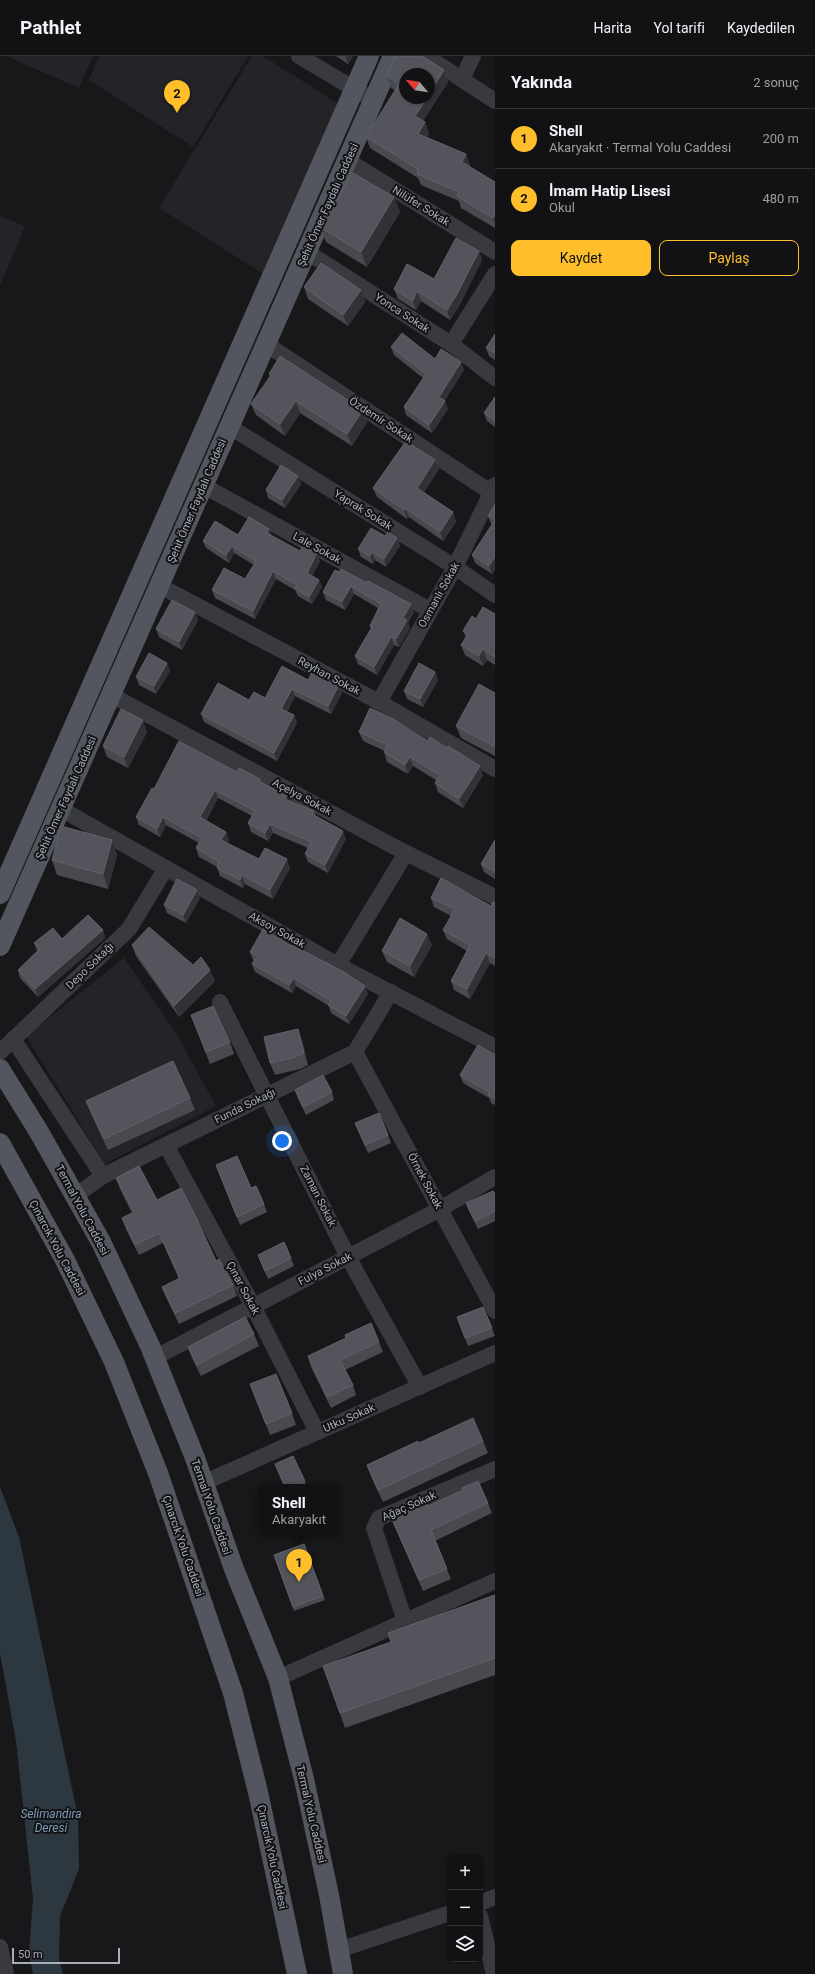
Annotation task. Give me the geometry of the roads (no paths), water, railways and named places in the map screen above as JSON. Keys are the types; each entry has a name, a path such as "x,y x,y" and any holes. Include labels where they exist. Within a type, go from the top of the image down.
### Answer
{"main road":[{"name":"Şehit Ömer Faydalı Caddesi","path":"0,894 369,56"},
{"name":"Şehit Ömer Faydalı Caddesi","path":"0,946 393,56"},
{"name":"Termal Yolu Caddesi","path":"0,1069 39,1132 101,1242 154,1358 203,1483 234,1570 278,1678 304,1779 329,1895 343,1974"},
{"name":"Çınarcık Yolu Caddesi","path":"0,1143 65,1260 114,1362 158,1473 233,1693 258,1792 297,1974"}],"street":[{"path":"299,56 373,100"},
{"path":"426,56 495,100"},
{"path":"462,79 473,56"},
{"name":"Nilüfer Sokak","path":"347,160 495,252"},
{"name":"Yonca Sokak","path":"307,252 451,344 495,378"},
{"path":"451,344 495,274"},
{"name":"Özdemir Sokak","path":"266,344 494,491"},
{"name":"Yaprak Sokak","path":"230,427 455,567 495,595"},
{"name":"Lale Sokak","path":"204,486 430,610"},
{"name":"Osmanlı Sokak","path":"379,702 455,567 494,491"},
{"name":"Reyhan Sokak","path":"160,586 379,702 495,769"},
{"name":"Açelya Sokak","path":"111,695 406,853 495,897"},
{"name":"Aksoy Sokak","path":"61,809 338,965 495,1047"},
{"path":"338,965 406,853"},
{"name":"Depo Sokağı","path":"0,1052 129,929 166,868"},
{"path":"355,1052 391,992"},
{"name":"Zaman Sokak","path":"220,1002 348,1257 420,1387"},
{"path":"13,1040 103,1176"},
{"name":"Funda Sokağı","path":"75,1196 103,1176 355,1052"},
{"name":"Örnek Sokak","path":"355,1052 495,1311"},
{"name":"Çınar Sokak","path":"166,1145 253,1306 317,1432"},
{"name":"Fulya Sokak","path":"154,1358 440,1209 495,1177"},
{"name":"Utku Sokak","path":"203,1483 495,1353"},
{"name":"Ağaç Sokak","path":"405,1621 374,1528 376,1523 380,1518 495,1469"},
{"path":"278,1678 495,1581"},
{"path":"483,1901 495,1898"},
{"path":"339,1950 447,1914"},
{"path":"482,1926 494,1974"},
{"path":"0,1947 6,1974"}],"water":[{"name":"Selimandıra Deresi","path":"0,1487 19,1537 78,1817 79,1869 60,1916 59,1959 63,1974 33,1974 29,1952 33,1898 16,1741 0,1653"}],"place":[{"name":"İmam Hatip Lisesi","path":"177,113"},
{"name":"Shell","path":"299,1582"}]}
